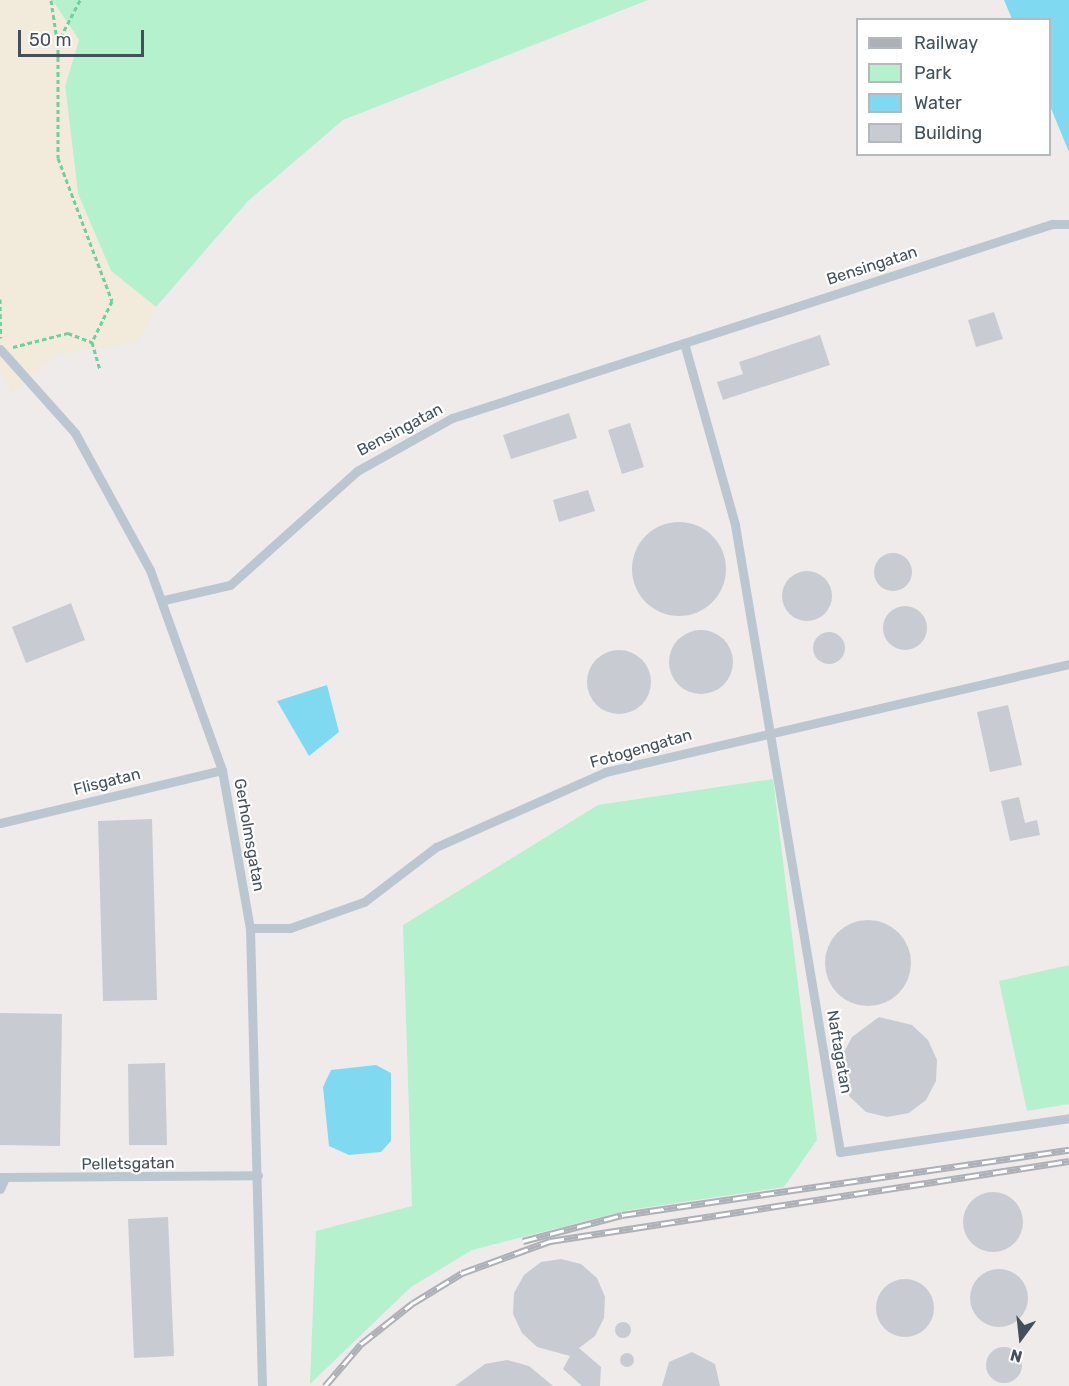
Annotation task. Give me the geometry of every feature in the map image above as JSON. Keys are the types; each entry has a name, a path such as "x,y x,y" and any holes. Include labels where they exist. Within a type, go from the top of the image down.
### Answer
{"lane":[{"name":"Bensingatan","path":"164,600 230,585 357,471 452,418 1052,224 1069,224"},
{"path":"684,342 735,525 769,730"},
{"name":"Gerholmsgatan","path":"1,349 75,433 164,600 222,770 250,928 262,1386"},
{"name":"Fotogengatan","path":"250,928 290,928 364,902 436,847 605,772 769,730 1069,664"},
{"name":"Naftagatan","path":"769,730 840,1152 1069,1118"},
{"name":"Flisgatan","path":"0,823 222,770"},
{"name":"Pelletsgatan","path":"3,1177 258,1175"},
{"path":"0,1189 3,1177"}],"path":[{"path":"51,0 58,42 58,158 112,301 92,342 100,370"},
{"path":"58,42 80,0"},
{"path":"0,299 1,349 68,333 92,342"}],"green space":[{"path":"52,0 648,0 343,120 248,201 156,307 111,271 78,194 65,86 79,40"},
{"path":"773,779 817,1140 784,1187 629,1210 472,1250 411,1287 310,1384 316,1231 412,1206 403,925 598,805"},
{"path":"1069,965 1069,1104 1027,1111 999,981"}],"sand":[{"path":"0,0 52,0 79,40 65,86 78,194 111,271 156,307 139,342 58,354 11,393 0,370"}],"water":[{"path":"1004,0 1069,0 1069,152 1051,108 1051,18 1012,18"},
{"path":"327,685 339,732 309,756 277,701"},
{"path":"376,1065 391,1073 391,1141 381,1152 349,1155 329,1146 323,1087 331,1070"}],"building":[{"path":"994,312 1003,339 976,347 968,320"},
{"path":"820,335 830,365 723,400 717,382 743,374 739,362"},
{"path":"569,413 577,438 511,459 503,435"},
{"path":"630,423 644,467 622,474 608,430"},
{"path":"588,490 595,511 559,522 553,500"},
{"path":"679,522 697,526 712,536 722,551 726,569 722,587 712,602 697,612 679,616 661,612 646,602 636,587 632,569 636,551 646,536 661,526"},
{"path":"893,553 906,559 912,572 906,585 893,591 880,585 874,572 880,559"},
{"path":"802,571 812,571 825,578 832,591 832,601 825,614 812,621 802,621 793,617 786,610 782,601 782,591 786,582 793,575"},
{"path":"71,603 85,640 26,663 12,627"},
{"path":"905,606 914,607 921,612 926,619 926,637 921,644 914,649 905,650 896,649 889,644 884,637 883,628 884,619 889,612 896,607"},
{"path":"695,630 707,630 724,639 731,650 733,662 731,674 724,685 707,694 695,694 683,689 674,680 669,668 669,656 674,644 683,635"},
{"path":"829,632 841,636 845,648 841,660 829,664 817,660 813,648 817,636"},
{"path":"619,650 631,652 642,659 649,670 651,682 649,694 642,705 631,712 619,714 607,712 596,705 589,694 587,682 589,670 596,659 607,652"},
{"path":"1008,705 1022,765 990,772 977,712"},
{"path":"1019,797 1025,823 1037,820 1040,835 1010,841 1001,801"},
{"path":"152,819 157,1000 103,1001 98,821"},
{"path":"868,920 892,927 904,939 911,963 904,987 892,999 868,1006 844,999 832,987 825,963 832,939 844,927"},
{"path":"0,1013 62,1014 60,1146 0,1145"},
{"path":"879,1017 912,1025 928,1040 937,1060 936,1081 926,1100 909,1113 887,1117 866,1112 850,1097 841,1077 842,1056 852,1037"},
{"path":"165,1063 167,1145 129,1145 128,1064"},
{"path":"987,1192 999,1192 1010,1197 1018,1205 1023,1222 1021,1234 1010,1247 999,1252 987,1252 976,1247 968,1239 963,1228 963,1216 968,1205 976,1197"},
{"path":"168,1217 174,1356 134,1358 128,1219"},
{"path":"561,1259 581,1264 597,1278 605,1297 604,1318 595,1336 579,1348 601,1367 600,1386 582,1386 563,1369 570,1356 537,1347 522,1333 513,1314 514,1293 524,1275 541,1262"},
{"path":"999,1269 1010,1271 1023,1282 1028,1298 1026,1309 1015,1322 999,1327 988,1325 975,1314 970,1298 972,1287 983,1274"},
{"path":"905,1279 921,1284 929,1292 934,1308 929,1324 921,1332 905,1337 889,1332 881,1324 876,1308 881,1292 889,1284"},
{"path":"623,1322 631,1330 623,1338 615,1330"},
{"path":"1004,1347 1017,1352 1022,1365 1017,1378 1004,1383 991,1378 986,1365 991,1352"},
{"path":"692,1352 715,1364 720,1386 662,1386 669,1362"},
{"path":"624,1353 630,1353 634,1360 630,1367 624,1367 620,1363 620,1357"},
{"path":"507,1360 529,1366 553,1386 455,1386 485,1364"}],"railway":[{"path":"523,1241 622,1215 1069,1150"},
{"path":"325,1386 361,1344 413,1303 462,1273 550,1241 1069,1161"}]}
